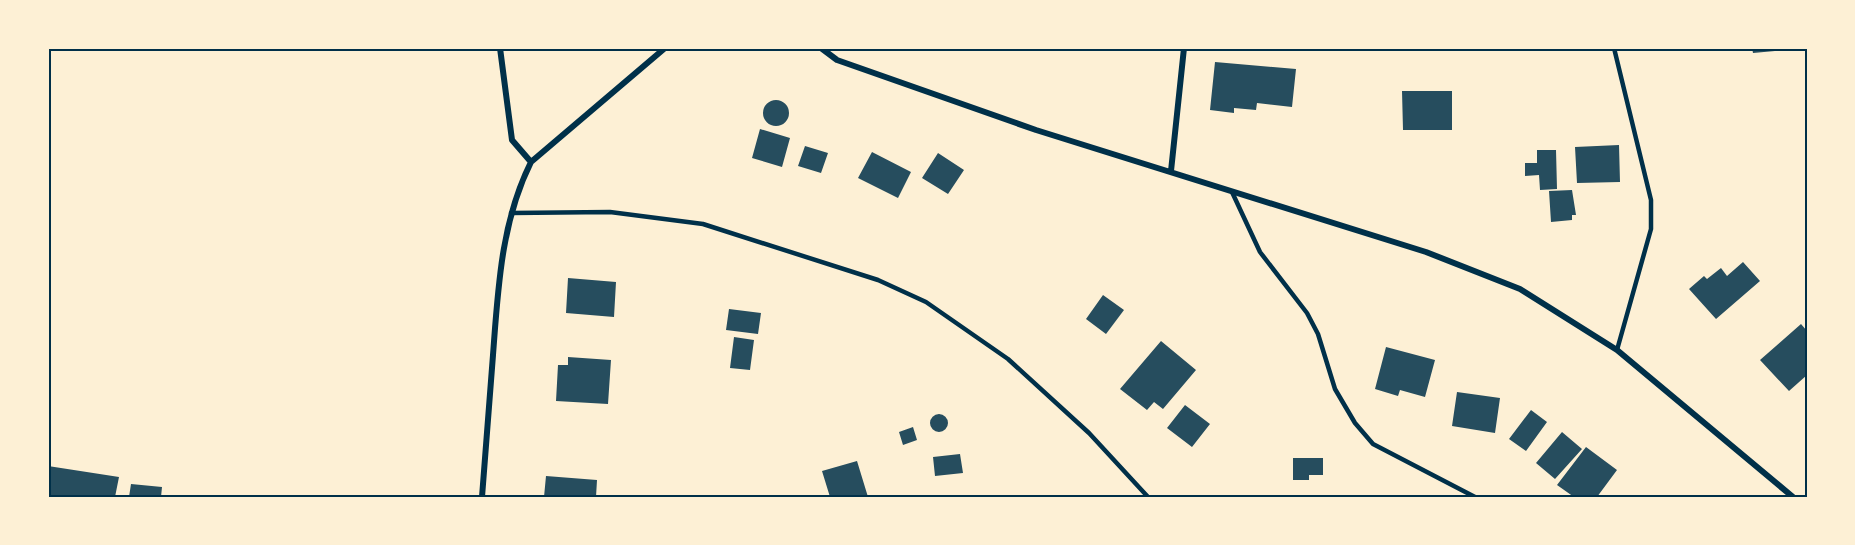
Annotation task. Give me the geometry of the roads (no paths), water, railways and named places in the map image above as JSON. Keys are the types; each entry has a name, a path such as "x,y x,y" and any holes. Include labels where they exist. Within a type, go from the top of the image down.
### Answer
{"street":[{"path":"500,48 504,63 512,140 531,162"},
{"path":"482,497 499,271 511,213 531,162 664,48"},
{"path":"821,48 837,60 1036,130 1426,252 1520,289 1617,350 1793,497"},
{"path":"1171,171 1184,48"}],"lane":[{"path":"1614,48 1651,209 1651,229 1644,261 1617,350"},
{"path":"1232,192 1260,252 1307,313 1318,334 1335,389 1354,423 1373,444 1476,497"},
{"path":"511,213 610,212 703,224 878,280 926,302 1008,359 1089,434 1149,497"}]}
